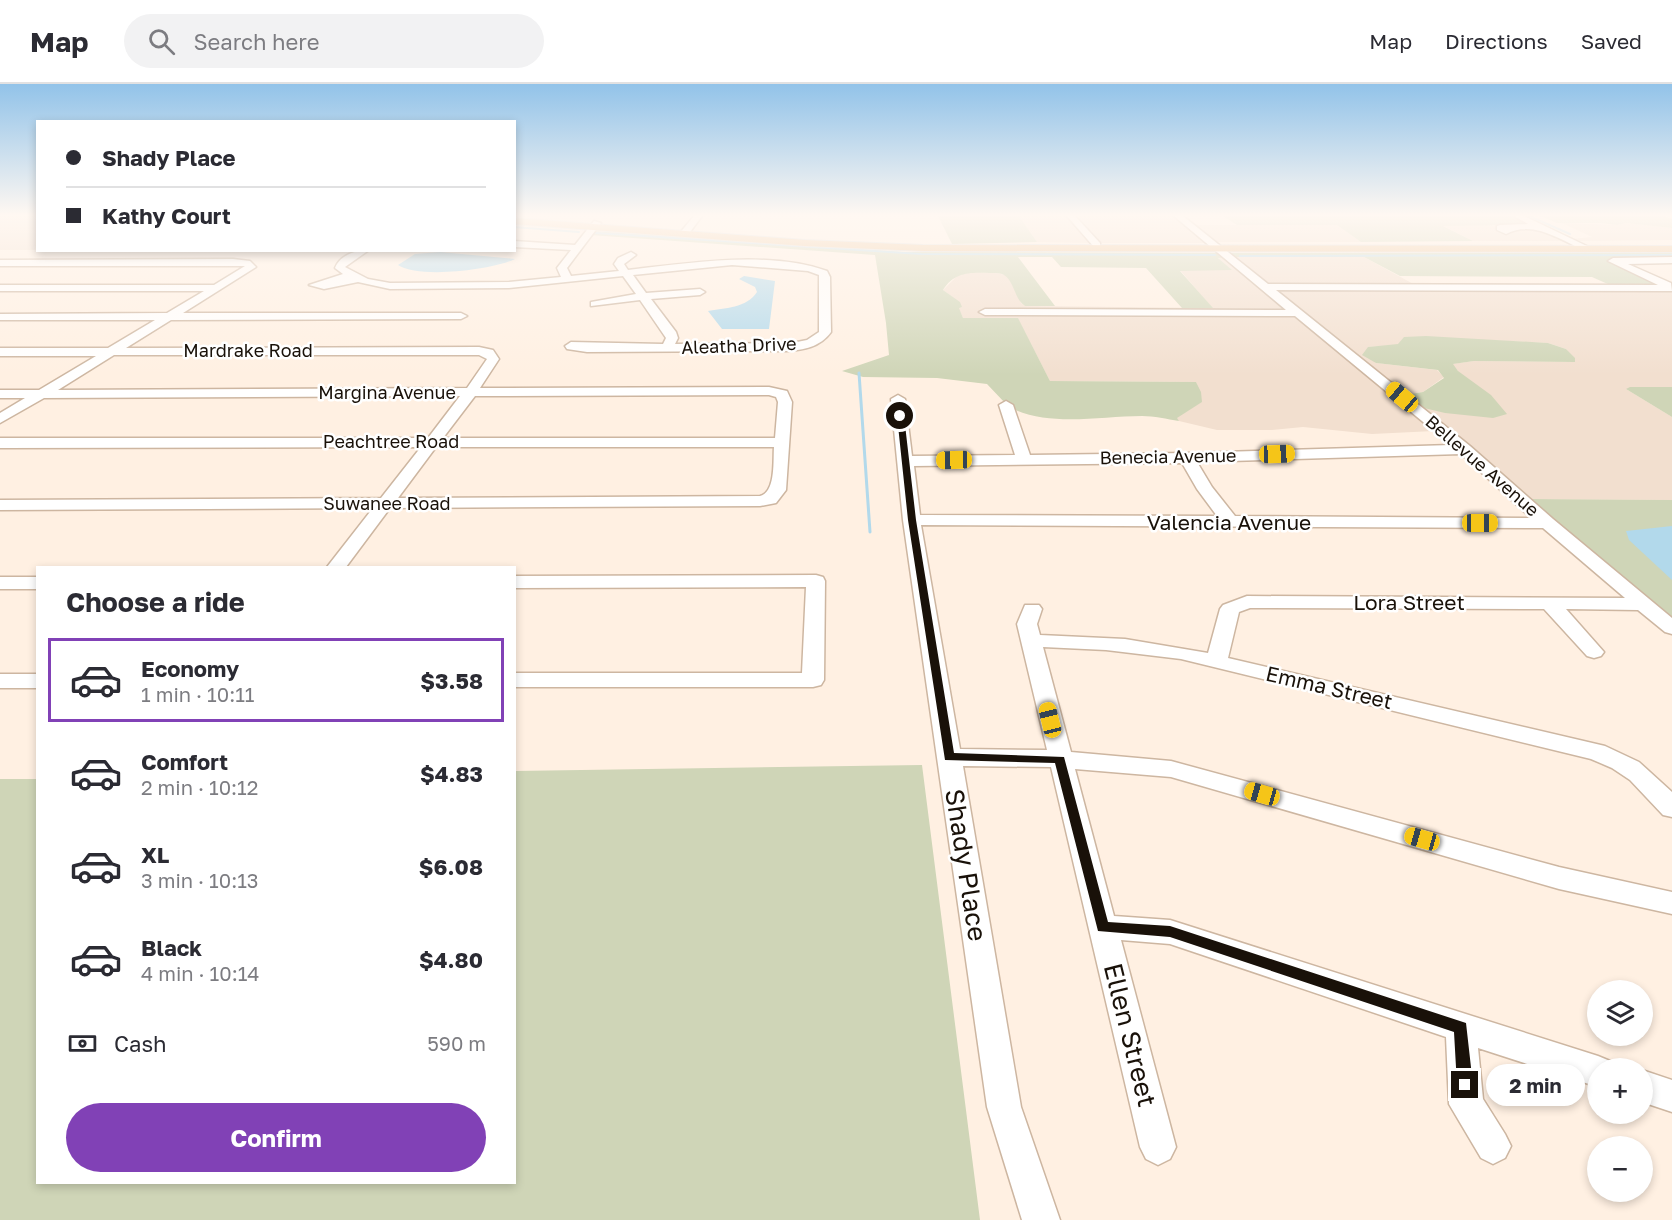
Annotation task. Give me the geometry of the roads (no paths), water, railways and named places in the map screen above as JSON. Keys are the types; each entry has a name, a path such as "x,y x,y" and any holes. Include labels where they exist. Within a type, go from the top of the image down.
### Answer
{"street":[{"path":"0,419 248,269"},
{"name":"Aleatha Drive","path":"342,269 355,277 382,286 493,286 665,269"},
{"path":"562,269 567,279"},
{"path":"622,269 672,335 667,348"},
{"name":"Aleatha Drive","path":"570,346 587,348 780,348 817,341 825,332 825,277 823,273 812,269"},
{"name":"Bellevue Avenue","path":"1245,269 1465,449 1672,628"},
{"path":"1631,269 1672,287"},
{"path":"1268,288 1672,287"},
{"path":"0,288 218,288"},
{"path":"595,304 643,296 700,292"},
{"path":"985,312 1299,313"},
{"path":"0,317 461,316"},
{"name":"Mardrake Road","path":"0,352 479,351 489,353 493,359 470,393"},
{"name":"Margina Avenue","path":"0,394 774,392 785,398 782,442"},
{"path":"337,566 470,393"},
{"name":"Shady Place","path":"898,399 912,520 1004,1107 1041,1220"},
{"path":"1006,405 1024,459"},
{"name":"Peachtree Road","path":"0,443 782,442"},
{"name":"Suwanee Road","path":"0,505 754,502 773,496 780,484 782,442"},
{"name":"Benecia Avenue","path":"906,461 1187,458 1465,449"},
{"path":"1187,458 1205,489 1231,523"},
{"name":"Valencia Avenue","path":"912,520 1548,523"},
{"path":"516,582 816,581 813,680 516,680"},
{"path":"0,583 36,583"},
{"name":"Lora Street","path":"1216,661 1230,609 1241,603 1643,604"},
{"path":"1549,603 1594,652"},
{"name":"Ellen Street","path":"1032,609 1027,624 1158,1147"},
{"name":"Emma Street","path":"1031,641 1136,645 1216,661 1585,749 1623,761 1641,775 1672,807"},
{"path":"0,681 36,681"},
{"path":"949,757 1060,759 1171,769 1569,880 1672,903"},
{"path":"1103,927 1170,932 1587,1068"},
{"path":"1461,1028 1466,1104 1493,1146"},
{"path":"1653,1090 1672,1096"}],"water":[{"path":"408,269 473,269 456,271 422,272"},
{"path":"744,276 775,281 769,329 722,329 708,311 735,306 753,297 757,292 755,287 739,279"},
{"path":"1672,526 1672,580 1629,540 1626,531"}],"waterway":[{"path":"859,373 870,532"}]}
